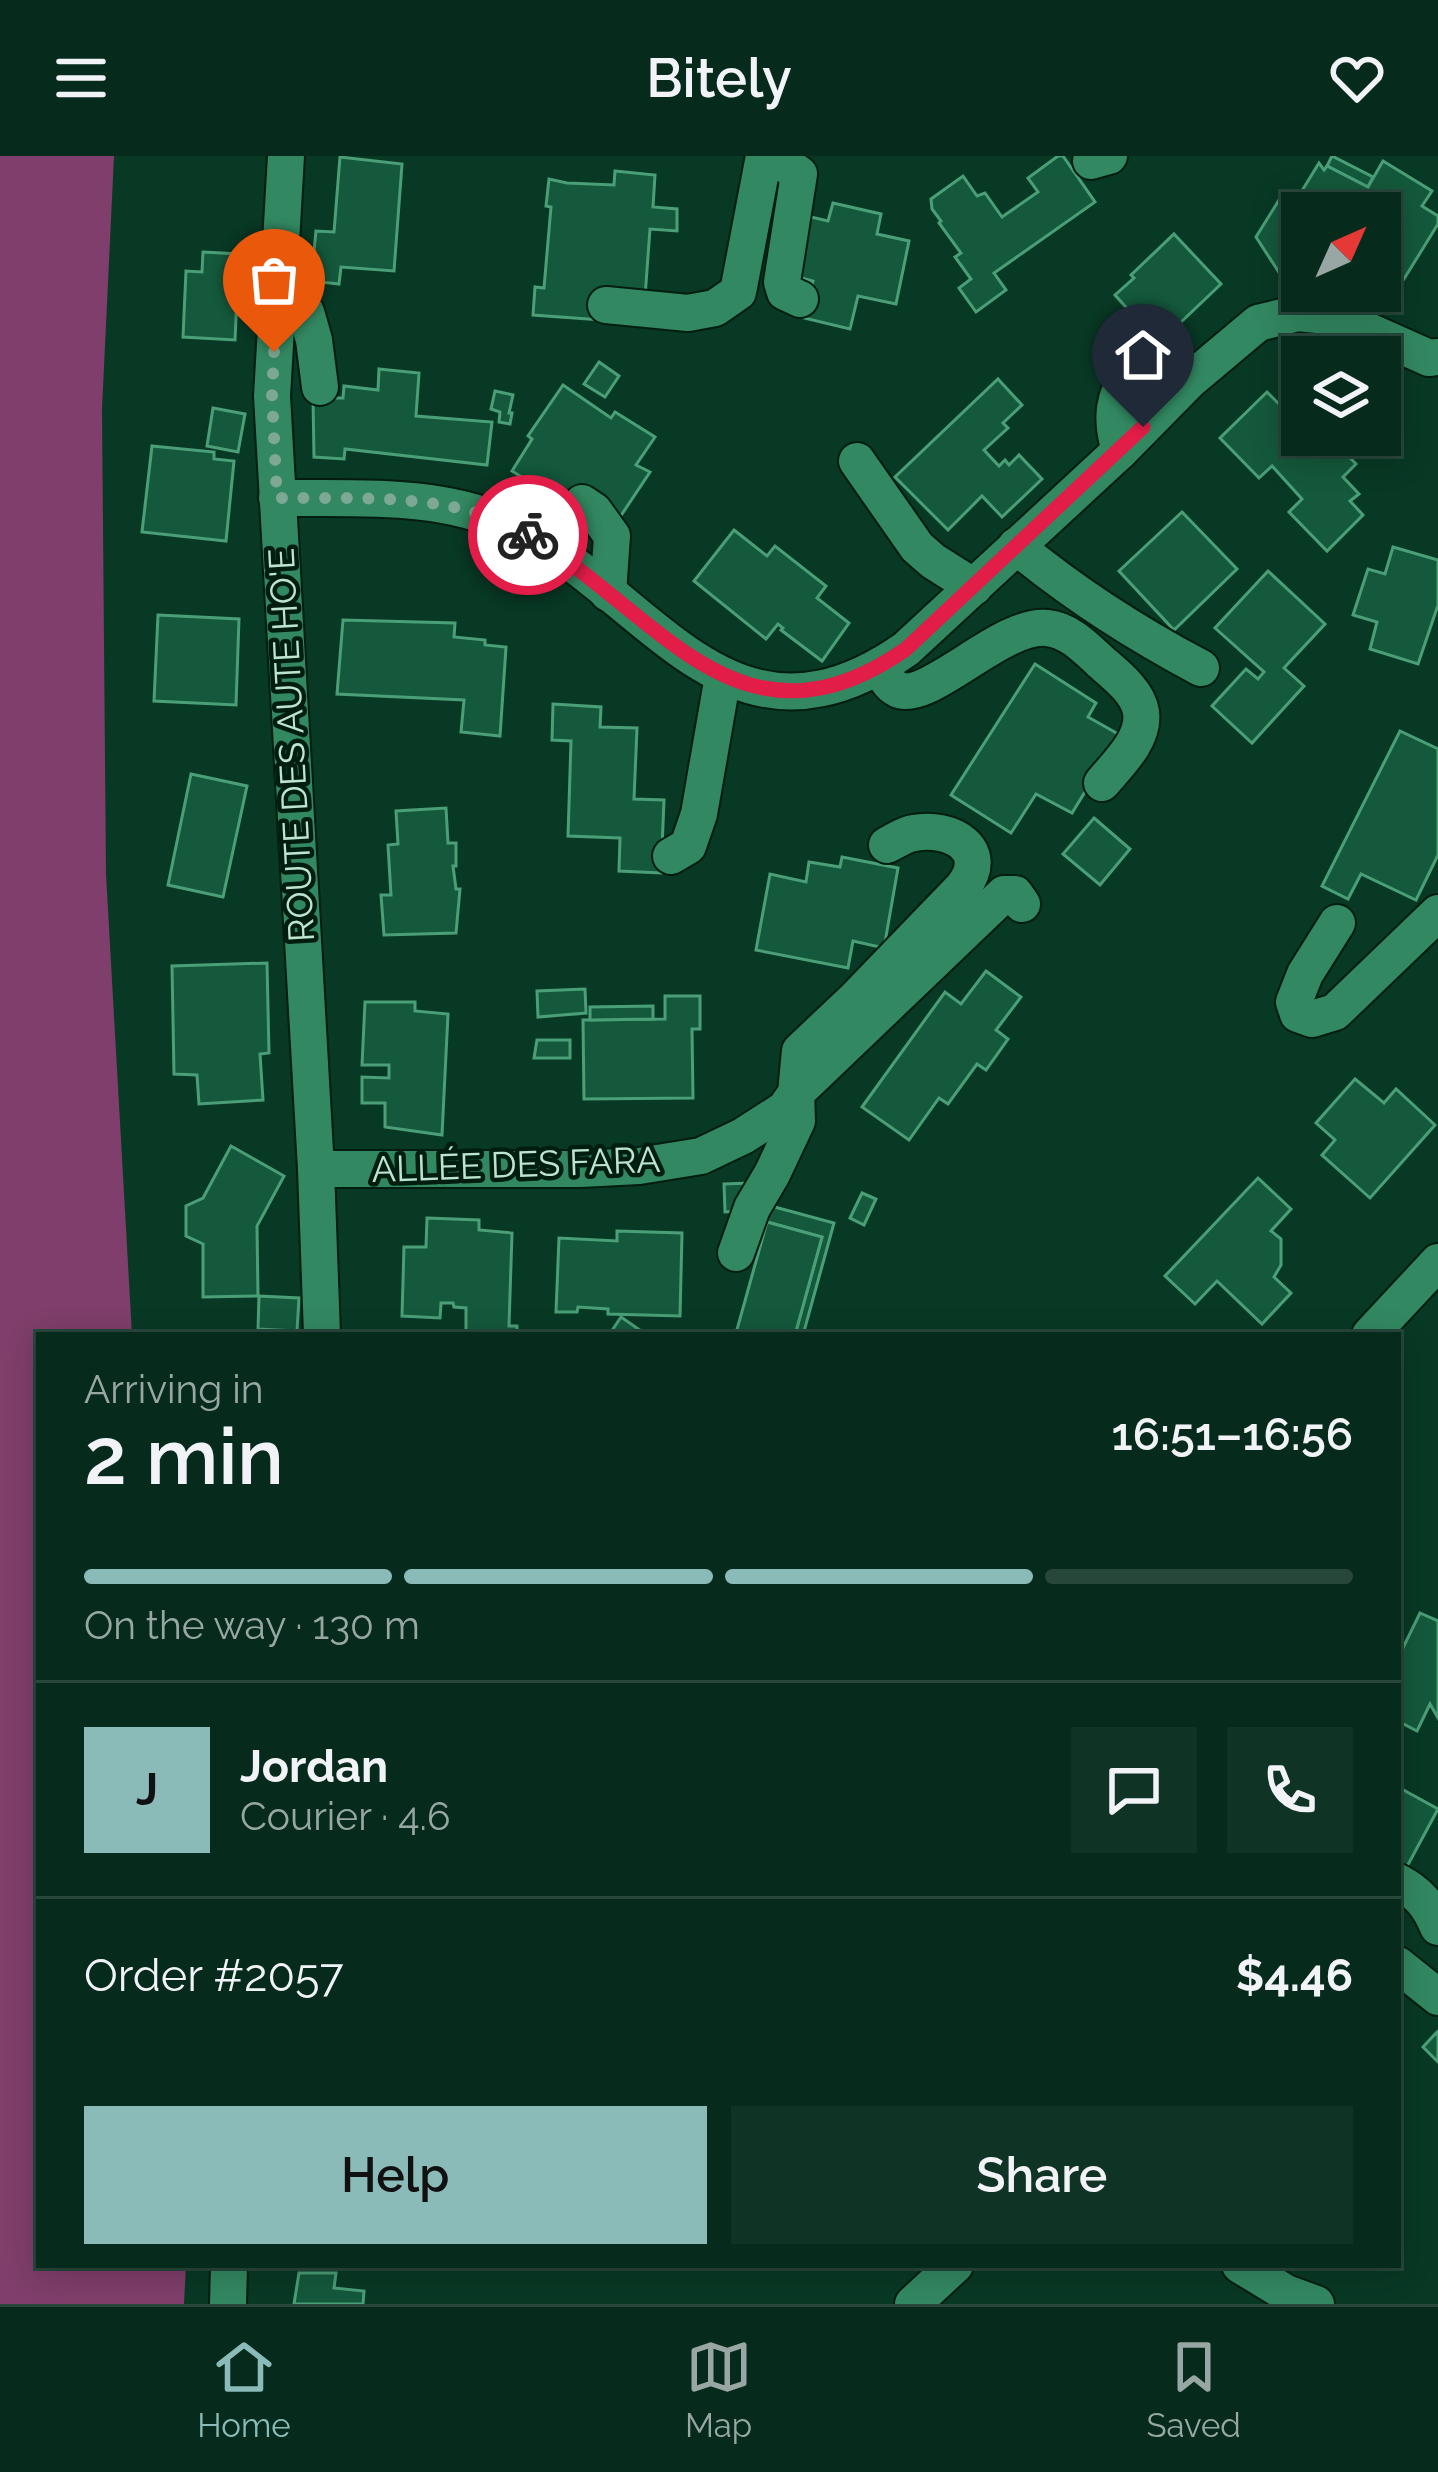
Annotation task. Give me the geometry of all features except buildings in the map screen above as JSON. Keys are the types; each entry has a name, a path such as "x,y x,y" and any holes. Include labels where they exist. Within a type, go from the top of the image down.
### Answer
{"street":[{"name":"ROUTE DES AUTE HO'E","path":"286,156 272,396 322,1332"},
{"path":"606,305 688,313 716,308 737,292 769,156 799,174 782,282 785,292 800,299"},
{"path":"277,286 306,312 320,387"},
{"path":"277,498 364,499 474,511 544,544 688,656 723,676 789,692 827,686 880,668 906,649 1189,381 1258,323 1298,313 1337,317 1429,358 1438,357"},
{"path":"1120,451 1113,412 1136,356"},
{"path":"857,461 917,547 974,587"},
{"path":"582,503 612,536 608,593"},
{"path":"1016,546 1084,599 1201,668"},
{"path":"880,668 897,689 910,692 1004,638 1028,629 1066,632 1118,677 1138,700 1142,716 1133,744 1102,784"},
{"path":"671,856 688,846 699,814 723,676"},
{"path":"736,1252 752,1208 797,1121 800,1051 971,876 971,853 958,838 937,832 910,833 887,845"},
{"name":"ALLÉE DES FARA","path":"316,1169 580,1169 701,1156 785,1109 796,1093 1004,894 1015,894 1022,904"},
{"path":"1337,923 1305,974 1294,1002 1298,1014 1312,1019 1335,1012 1438,913"},
{"path":"1373,1332 1438,1262"},
{"path":"1401,1884 1430,1906 1438,1927"},
{"path":"1401,1967 1438,1997"},
{"path":"228,2304 229,2268"},
{"path":"913,2304 952,2268"},
{"path":"1245,2268 1286,2293 1316,2304"}],"shaded area":[{"path":"0,156 114,156 102,409 106,874 132,1332 36,1332 36,2268 186,2268 184,2304 0,2304"}],"way so far":[{"path":"274,352 277,498 437,504 474,511 528,535"}],"route":[{"path":"528,535 715,673 789,692 827,686 880,668 906,649 1143,427"}]}
